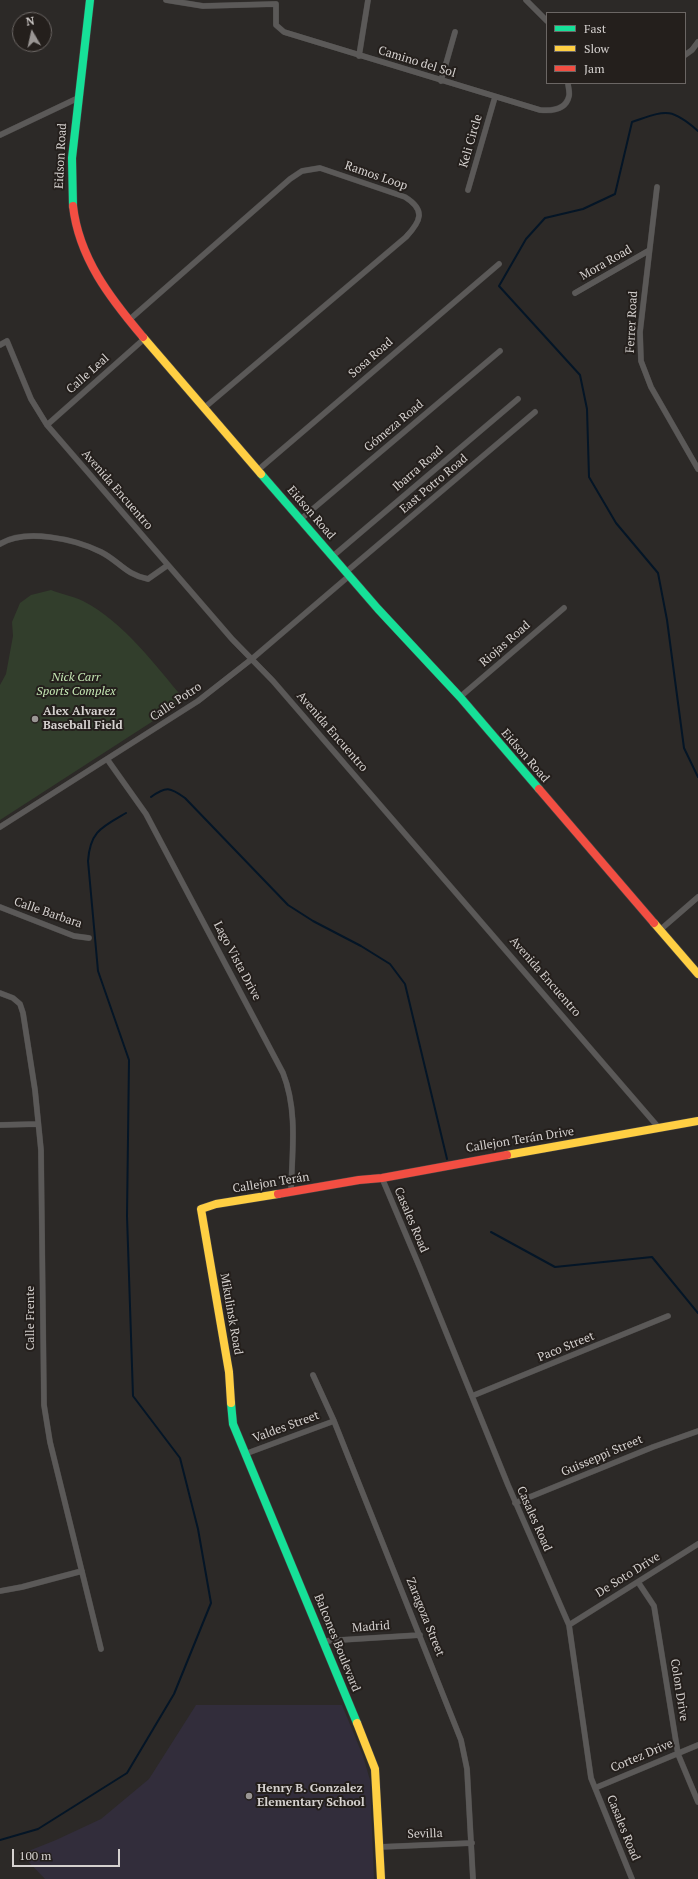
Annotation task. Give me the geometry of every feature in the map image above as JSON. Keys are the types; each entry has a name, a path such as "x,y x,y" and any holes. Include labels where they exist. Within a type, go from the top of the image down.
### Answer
{"street":[{"name":"Eidson Road","path":"90,0 70,167 75,223 85,253 98,278 108,294 144,340 348,574 460,697 698,974"},
{"name":"Camino del Sol","path":"166,0 203,6 276,2 276,25 284,32 540,110 555,111 564,104 569,96 568,84"},
{"path":"359,56 368,0"},
{"path":"526,0 546,20"},
{"path":"441,81 455,32"},
{"path":"686,54 692,50 698,42"},
{"name":"Keli Circle","path":"468,190 495,97"},
{"path":"0,135 78,98"},
{"name":"Ramos Loop","path":"129,320 290,179 302,171 320,168 405,197 416,205 420,218 416,227 406,237 204,408"},
{"name":"Ferrer Road","path":"657,186 648,251 640,332 641,361 652,387 698,469"},
{"name":"Mora Road","path":"575,293 648,251"},
{"name":"Sosa Road","path":"258,470 499,264"},
{"name":"Avenida Encuentro","path":"0,345 7,340 31,399 47,425 232,639 253,658 515,958 659,1128"},
{"name":"Calle Leal","path":"47,425 144,340"},
{"name":"Gómeza Road","path":"301,519 500,351"},
{"name":"Ibarra Road","path":"333,556 518,398"},
{"name":"East Potro Road","path":"348,574 535,412"},
{"path":"0,544 8,538 22,536 58,539 82,544 102,552 127,571 138,577 148,579 168,565"},
{"name":"Calle Potro","path":"0,827 198,701 253,658 348,574"},
{"name":"Riojas Road","path":"460,697 564,608"},
{"name":"Lago Vista Drive","path":"107,759 146,814 283,1073 289,1090 292,1108 291,1192"},
{"path":"660,930 698,898"},
{"name":"Calle Barbara","path":"0,907 74,936 89,938"},
{"name":"Calle Frente","path":"0,993 13,998 20,1004 23,1013 34,1080 41,1150 44,1405 50,1442 101,1649"},
{"name":"Callejon Terán Drive","path":"346,1182 382,1178 698,1121"},
{"path":"0,1125 38,1124"},
{"name":"Casales Road","path":"382,1178 516,1503 569,1625 591,1778 632,1879"},
{"name":"Callejon Terán","path":"201,1209 216,1204 346,1182"},
{"name":"Mikulinsk Road","path":"201,1209 229,1372 233,1424"},
{"name":"Paco Street","path":"472,1396 668,1316"},
{"name":"Zaragoza Street","path":"312,1375 334,1421 461,1740 467,1769 473,1879"},
{"name":"Valdes Street","path":"246,1454 334,1421"},
{"name":"Balcones Boulevard","path":"233,1424 324,1641 374,1769 381,1879"},
{"name":"Guisseppi Street","path":"516,1503 653,1447 698,1431"},
{"name":"De Soto Drive","path":"569,1625 698,1544"},
{"path":"0,1591 22,1587 82,1571"},
{"name":"Colon Drive","path":"638,1582 654,1606 678,1754 698,1802"},
{"name":"Madrid","path":"324,1641 420,1635"},
{"name":"Cortez Drive","path":"595,1788 698,1745"},
{"name":"Sevilla","path":"379,1847 472,1843"}],"shaded area":[{"name":"Henry B. Gonzalez Elementary School","path":"196,1705 342,1705 363,1756 370,1780 374,1879 45,1879 21,1854 56,1840 101,1819 149,1779"}],"green space":[{"name":"Nick Carr Sports Complex","path":"51,590 83,601 98,610 126,632 184,699 164,714 0,820 0,685 6,674 13,636 12,622 20,603 31,595"}],"waterway":[{"path":"698,131 681,118 674,114 667,113 652,115 632,122 615,194 583,209 545,218 526,239 499,286 580,375 587,409 589,477 616,523 658,573 667,620 684,748 698,777"},
{"path":"151,797 168,789 180,794 288,905 313,921 361,946 390,964 405,984 447,1159"},
{"path":"0,1840 38,1829 127,1773 174,1694 211,1603 198,1529 180,1458 133,1396 127,1216 129,1060 98,971 88,861 91,843 95,836 104,826 126,813"},
{"path":"491,1232 555,1267 652,1257 698,1313"}],"traffic: fast":[{"path":"73,206 72,158 90,0"},
{"path":"261,474 378,609 460,697 539,789"},
{"path":"231,1403 233,1424 357,1723"}],"traffic: slow":[{"path":"143,337 261,474"},
{"path":"654,923 698,974"},
{"path":"507,1155 698,1121"},
{"path":"231,1403 229,1372 201,1209 216,1204 278,1194"},
{"path":"357,1723 375,1769 381,1879"}],"traffic: jam":[{"path":"73,206 76,225 89,260 108,292 143,337"},
{"path":"539,789 654,923"},
{"path":"278,1194 359,1180 382,1178 507,1155"}],"place":[{"name":"Alex Alvarez Baseball Field","path":"35,719"},
{"name":"Henry B. Gonzalez Elementary School","path":"249,1796"}]}
